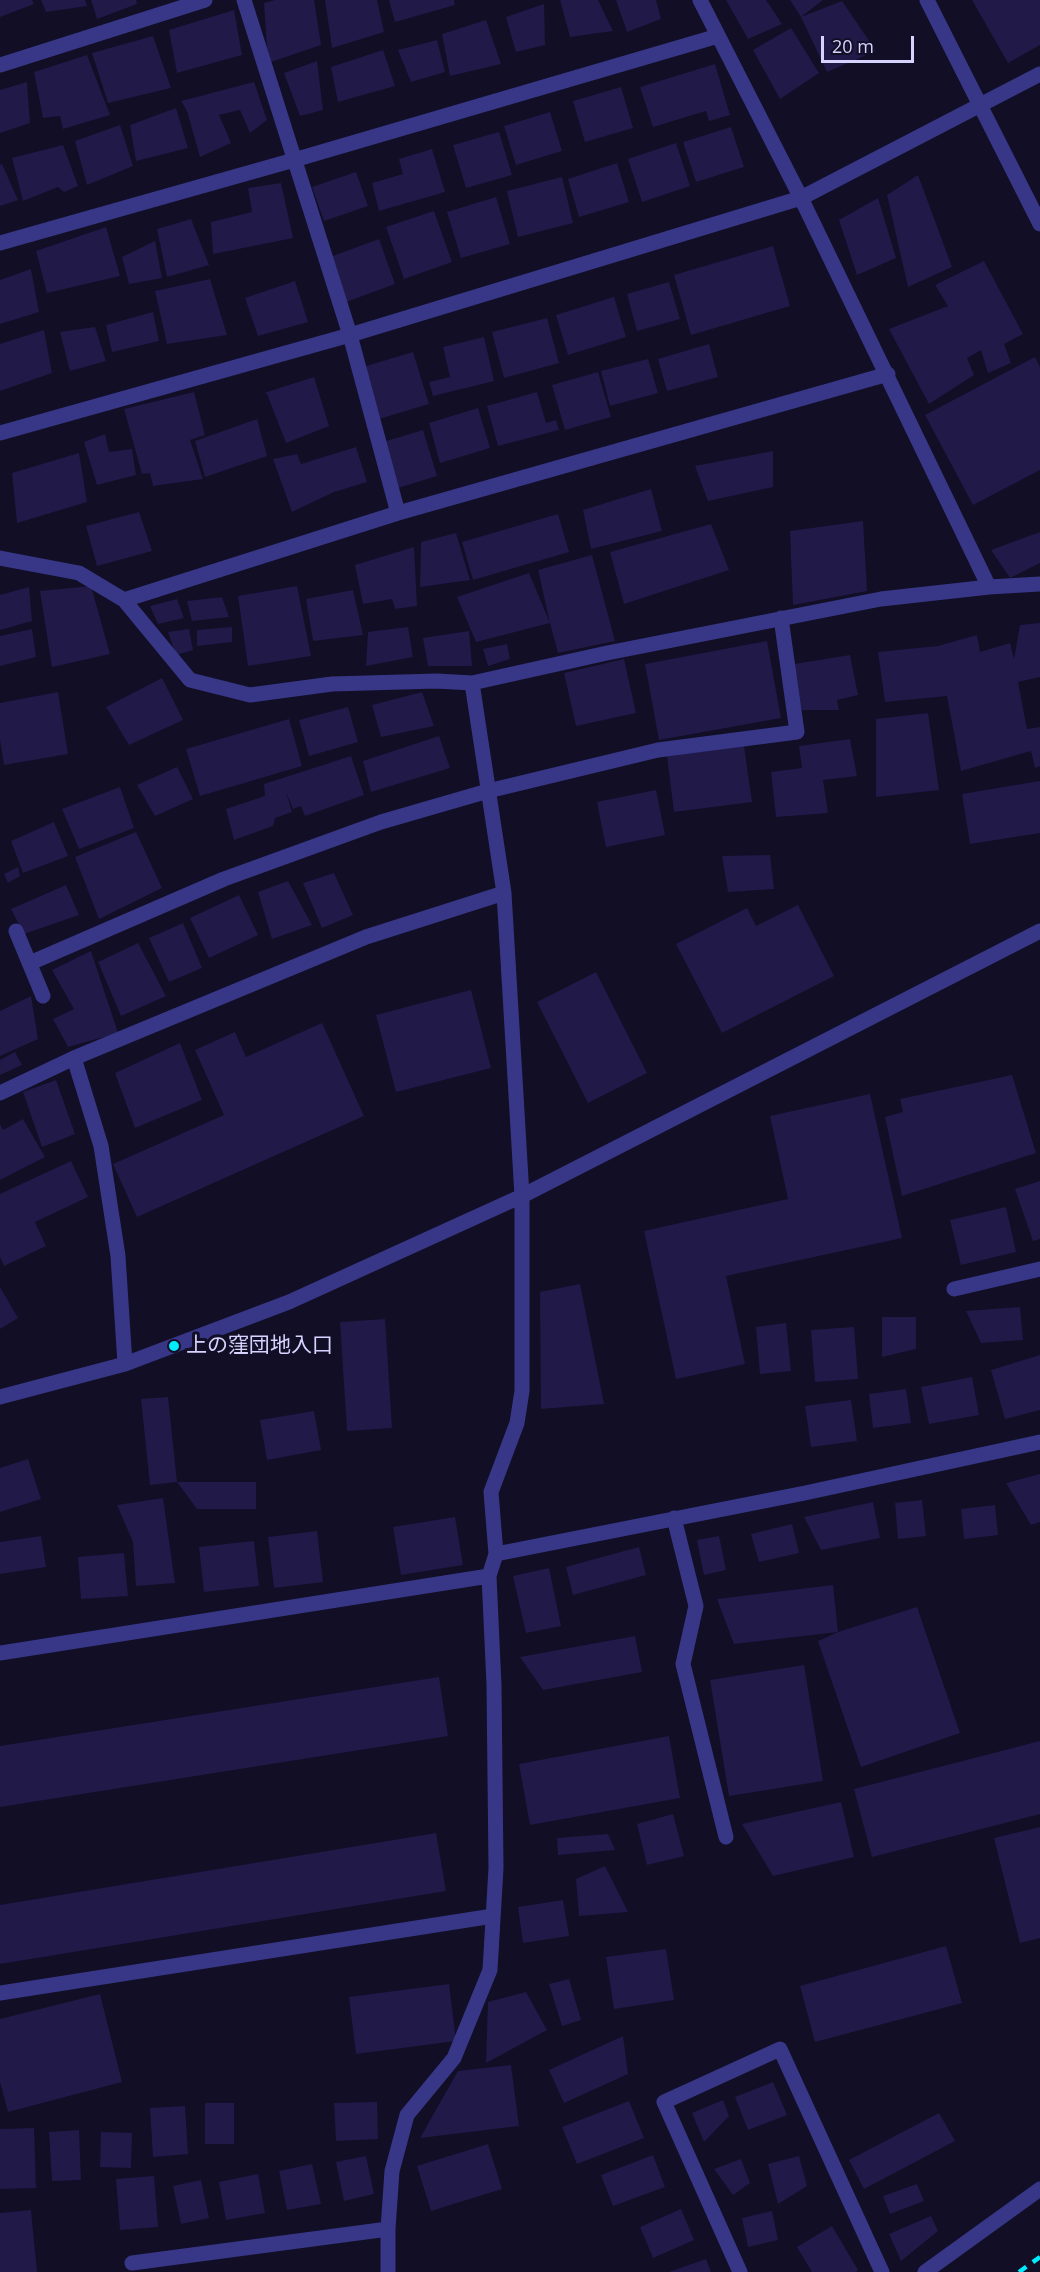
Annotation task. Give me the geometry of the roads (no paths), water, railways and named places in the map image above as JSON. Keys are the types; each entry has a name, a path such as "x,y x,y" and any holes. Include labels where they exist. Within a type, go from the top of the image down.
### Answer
{"street":[{"path":"0,65 205,0"},
{"path":"244,0 350,335 398,513"},
{"path":"700,0 801,198 989,587"},
{"path":"927,0 1040,224"},
{"path":"0,243 718,36"},
{"path":"0,433 350,335 801,198 1040,74"},
{"path":"124,600 398,513 888,375"},
{"path":"0,558 79,573 124,600 190,680 250,695 332,684 437,681 472,683 881,599 989,587 1040,584"},
{"path":"30,963 224,879 381,822 488,791 658,750 797,732 781,618"},
{"path":"388,2272 392,2171 407,2115 454,2058 490,1970 496,1868 495,1685 489,1576 496,1554 491,1492 517,1423 522,1391 522,1196 504,892 472,683"},
{"path":"0,1093 74,1058 366,937 504,892"},
{"path":"16,931 43,996"},
{"path":"0,1397 125,1364 289,1302 522,1196 1040,931"},
{"path":"74,1058 101,1146 118,1256 125,1364"},
{"path":"954,1289 1040,1269"},
{"path":"496,1554 1040,1442"},
{"path":"674,1518 696,1606 684,1664 726,1837"},
{"path":"0,1653 489,1576"},
{"path":"0,1993 493,1916"},
{"path":"740,2272 664,2102 780,2049 882,2272"},
{"path":"925,2272 1040,2189"},
{"path":"132,2263 388,2229"}],"railway":[{"path":"1019,2272 1040,2257"}],"place":[{"name":"上の窪団地入口","path":"174,1346"}]}
